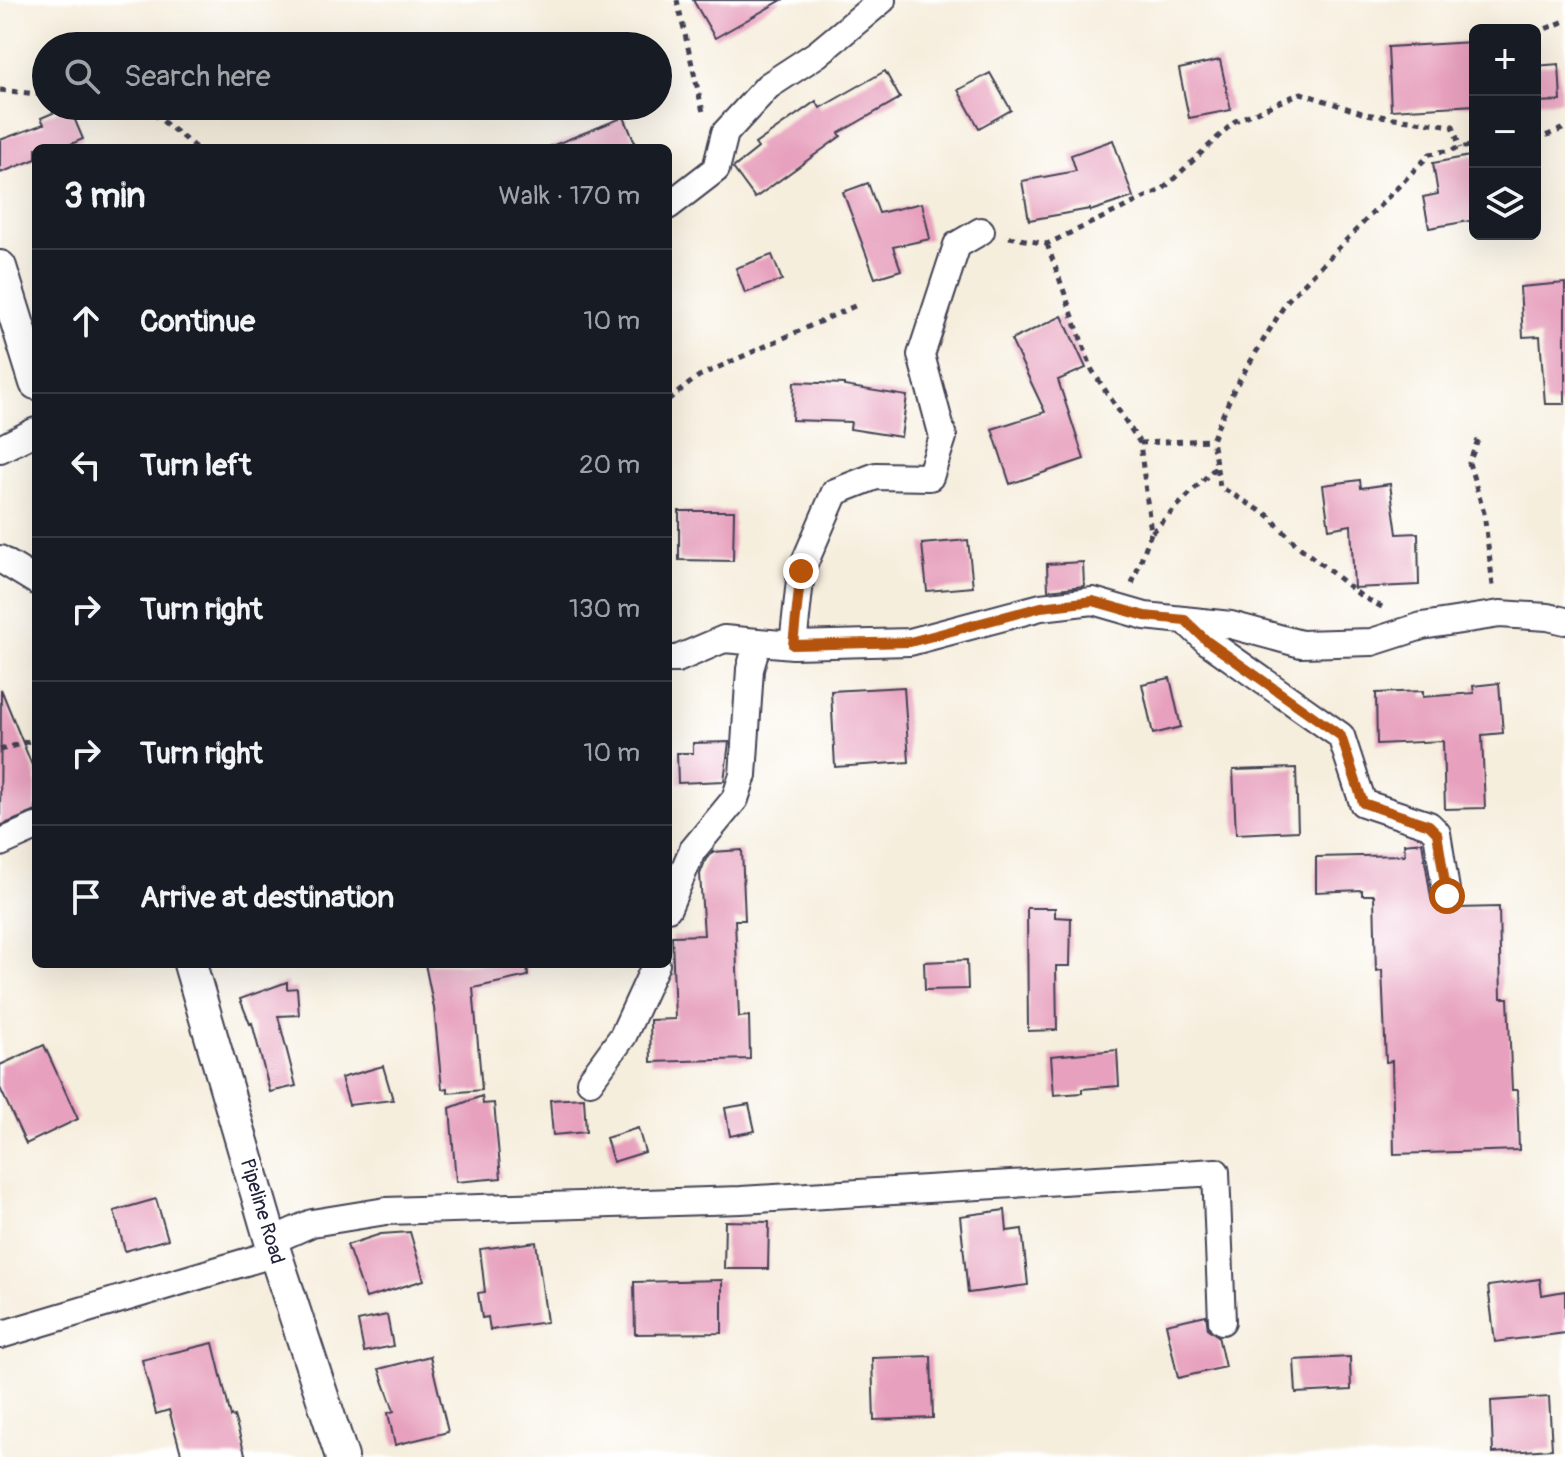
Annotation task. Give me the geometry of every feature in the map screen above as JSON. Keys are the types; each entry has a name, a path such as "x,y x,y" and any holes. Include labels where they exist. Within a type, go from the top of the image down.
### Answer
{"street":[{"path":"672,203 716,169 725,133 768,86 817,54 882,0"},
{"path":"793,645 801,571 835,492 876,476 930,477 943,437 921,355 957,245 981,231"},
{"path":"0,267 32,370"},
{"path":"0,449 32,433"},
{"path":"0,559 32,579"},
{"path":"672,659 724,639 793,645 910,642 1041,607 1093,601 1145,616 1231,625 1301,644 1372,642 1422,626 1500,614 1565,621"},
{"path":"1185,620 1207,641 1341,736 1363,803 1429,825 1437,833 1447,896"},
{"path":"672,898 692,851 735,799 743,775 750,669 758,642"},
{"path":"0,843 32,829"},
{"name":"Pipeline Road","path":"191,968 273,1247 342,1457"},
{"path":"590,1081 623,1036 654,968"},
{"path":"0,1335 273,1247 312,1223 386,1211 741,1200 1216,1172 1222,1321"}],"path":[{"path":"677,0 716,169"},
{"path":"1541,31 1565,21"},
{"path":"0,90 32,93"},
{"path":"981,231 1047,244 1163,189 1235,121 1301,93 1365,114 1453,126 1460,148"},
{"path":"161,120 191,144"},
{"path":"1541,138 1565,128"},
{"path":"1422,626 1361,596 1297,545 1268,515 1220,487 1212,440 1234,389 1287,301 1430,154 1469,146"},
{"path":"1047,244 1092,370 1140,443 1151,533"},
{"path":"672,397 699,376 859,304"},
{"path":"1140,443 1212,440"},
{"path":"1478,440 1469,463 1484,513 1490,572 1500,614"},
{"path":"1123,609 1151,533 1217,466"},
{"path":"0,750 32,740"}],"building":[{"path":"693,0 782,0 715,38"},
{"path":"1469,42 1469,105 1391,110 1388,47"},
{"path":"1220,60 1231,110 1189,118 1179,69"},
{"path":"1559,64 1561,101 1541,102 1541,66"},
{"path":"885,71 900,98 839,133 841,136 755,198 733,168 758,148 755,144 816,101 820,108"},
{"path":"990,73 1011,110 979,128 958,90"},
{"path":"42,120 75,120 83,139 71,144 32,144 32,161 0,173 0,140 44,124"},
{"path":"616,120 625,120 635,144 556,144"},
{"path":"1113,140 1133,197 1090,211 1029,220 1022,181 1076,171 1071,155"},
{"path":"1469,156 1469,221 1429,228 1423,197 1438,194 1433,163"},
{"path":"868,183 879,213 922,203 930,239 893,247 901,270 875,278 843,192"},
{"path":"772,255 782,280 745,293 736,268"},
{"path":"1565,283 1565,404 1545,404 1540,336 1523,337 1520,287"},
{"path":"1062,316 1086,368 1058,380 1084,459 1010,484 992,429 1045,412 1011,340"},
{"path":"794,382 844,384 907,396 901,437 850,429 851,422 792,420"},
{"path":"1360,480 1361,488 1390,484 1397,534 1418,533 1419,585 1354,588 1351,525 1329,529 1323,485"},
{"path":"679,511 734,511 733,561 679,560"},
{"path":"968,540 973,587 927,591 922,544"},
{"path":"1083,562 1084,586 1048,590 1047,564"},
{"path":"1170,678 1181,727 1153,734 1142,684"},
{"path":"1499,683 1503,733 1482,735 1485,808 1445,809 1443,741 1377,744 1376,693 1423,691 1423,697 1474,693 1473,686"},
{"path":"904,687 909,762 835,767 831,691"},
{"path":"1,689 32,765 32,813 0,826"},
{"path":"729,742 724,781 678,783 677,753 693,753 693,743"},
{"path":"1296,768 1298,831 1236,834 1233,770"},
{"path":"1422,842 1431,898 1437,909 1449,912 1457,908 1499,907 1501,998 1508,998 1512,1090 1517,1090 1519,1150 1394,1154 1392,1061 1386,1062 1382,970 1376,971 1374,895 1362,895 1362,890 1316,892 1316,857 1405,855 1404,844"},
{"path":"742,850 745,920 735,920 739,1017 749,1016 750,1059 651,1062 650,1020 675,1019 672,936 704,935 700,874 706,859 712,852"},
{"path":"1027,908 1055,908 1055,917 1071,918 1070,966 1056,966 1057,1030 1028,1031"},
{"path":"967,960 968,989 925,990 924,962"},
{"path":"426,968 527,968 528,976 473,988 482,1090 448,1093 448,1088 442,1089 434,1008"},
{"path":"287,982 287,989 297,988 299,1015 278,1016 296,1086 270,1092 252,1023 240,999"},
{"path":"44,1045 78,1119 26,1144 0,1088 0,1065"},
{"path":"1117,1050 1119,1086 1054,1095 1051,1056"},
{"path":"383,1066 393,1100 349,1105 341,1078"},
{"path":"482,1096 483,1104 494,1103 501,1178 456,1182 450,1108"},
{"path":"584,1098 586,1132 553,1135 550,1100"},
{"path":"749,1104 755,1131 730,1136 725,1108"},
{"path":"638,1128 645,1152 613,1162 606,1138"},
{"path":"156,1199 168,1239 125,1251 114,1211"},
{"path":"1005,1210 1007,1231 1022,1229 1028,1285 968,1293 960,1216"},
{"path":"725,1221 769,1222 768,1269 724,1269"},
{"path":"410,1232 424,1280 366,1298 347,1245 381,1234"},
{"path":"536,1242 547,1322 490,1330 488,1317 482,1318 478,1293 485,1292 480,1249"},
{"path":"1540,1279 1542,1295 1565,1291 1565,1333 1495,1342 1488,1286"},
{"path":"722,1280 722,1333 635,1334 634,1282"},
{"path":"387,1315 393,1346 364,1352 358,1321"},
{"path":"1206,1315 1208,1329 1218,1336 1225,1367 1178,1378 1166,1324"},
{"path":"213,1343 231,1417 234,1416 246,1457 182,1457 169,1410 156,1414 142,1360"},
{"path":"430,1356 448,1432 395,1445 388,1413 394,1411 379,1369"},
{"path":"931,1356 933,1418 874,1420 872,1358"},
{"path":"1350,1357 1351,1390 1296,1393 1294,1360"},
{"path":"1549,1397 1552,1449 1493,1453 1491,1401"}],"route":[{"path":"801,571 793,645 910,642 1041,607 1093,601 1145,616 1185,620 1207,641 1341,736 1363,803 1429,825 1437,833 1447,896"}]}
